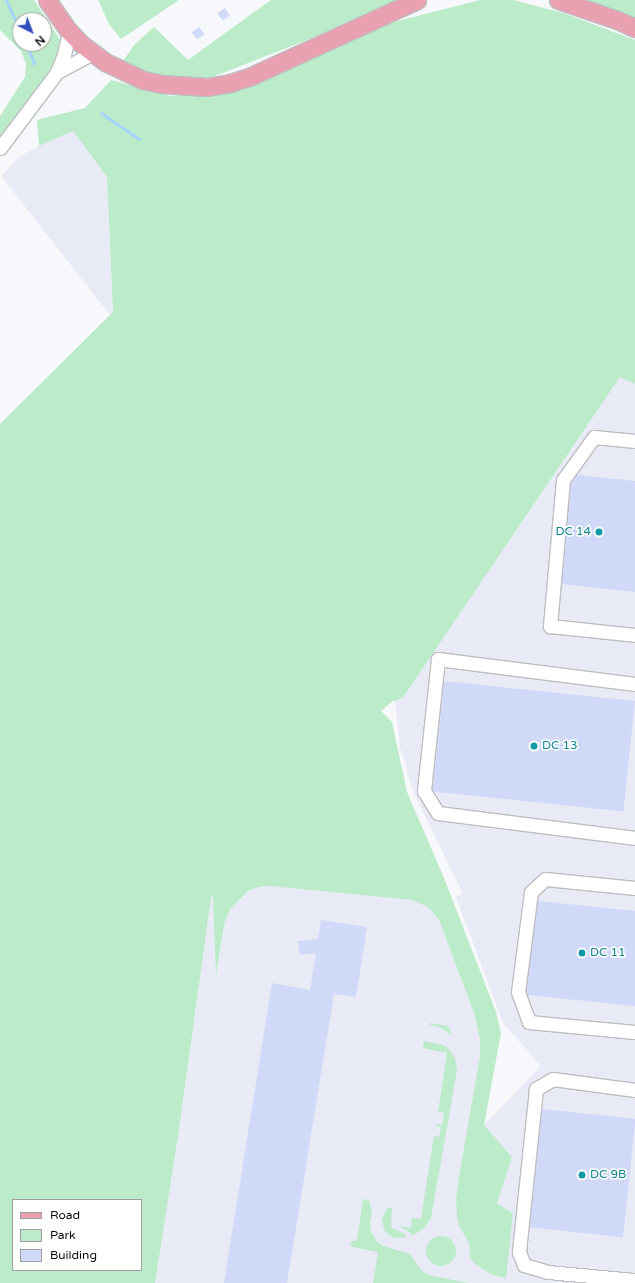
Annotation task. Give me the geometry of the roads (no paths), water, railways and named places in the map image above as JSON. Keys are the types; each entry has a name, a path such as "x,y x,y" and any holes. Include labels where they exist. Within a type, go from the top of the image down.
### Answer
{"main road":[{"path":"47,0 69,31 99,58 125,73 143,80 162,84 207,87 230,83 274,66 416,0"},
{"path":"558,0 617,20 635,28"}],"street":[{"path":"0,148 57,72 64,55 69,31"},
{"path":"57,72 99,58"},
{"path":"635,441 594,437 563,480 550,626 635,635"},
{"path":"635,684 438,659 424,791 438,813 635,838"},
{"path":"635,888 546,879 531,892 518,992 529,1022 635,1032"},
{"path":"635,1090 553,1079 536,1089 519,1252 524,1265 548,1272 635,1280"}],"waterway":[{"path":"6,0 12,14"},
{"path":"29,52 34,63"},
{"path":"101,113 139,139"}],"place":[{"name":"DC 14","path":"599,532"},
{"name":"DC 13","path":"534,746"},
{"name":"DC 11","path":"582,953"},
{"name":"DC 9B","path":"582,1175"}]}
